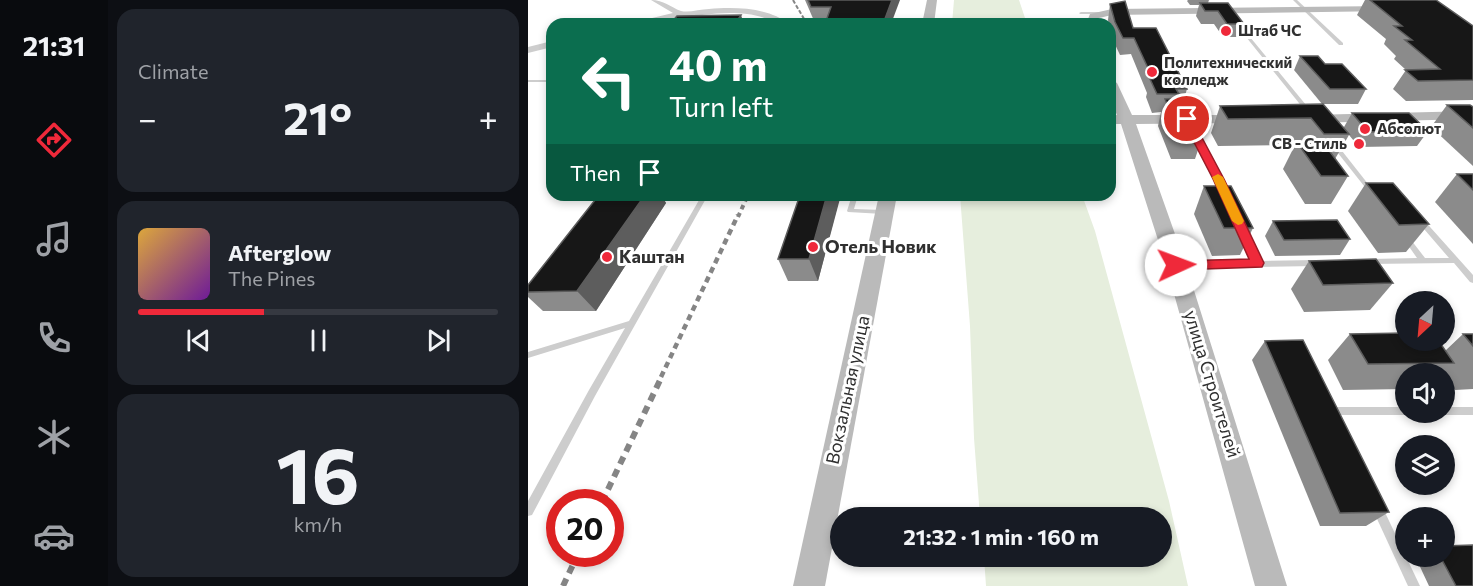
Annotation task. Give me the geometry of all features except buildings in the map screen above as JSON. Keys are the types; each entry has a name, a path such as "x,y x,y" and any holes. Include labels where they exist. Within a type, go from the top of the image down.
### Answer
{"street":[{"path":"655,0 681,14"},
{"path":"929,18 932,0"},
{"path":"1091,18 1101,13 1224,8 1399,9"},
{"path":"661,18 681,14 750,13 766,18"},
{"path":"528,50 546,46"},
{"path":"1292,119 1318,123 1473,115"},
{"path":"1119,120 1257,119"},
{"name":"улица Строителей","path":"1119,120 1176,265 1272,586"},
{"name":"Вокзальная улица","path":"809,586 886,203"}],"lane":[{"path":"1295,0 1341,44"},
{"path":"1224,8 1318,123"},
{"path":"1081,13 1088,18"},
{"path":"528,81 546,81"},
{"path":"1187,119 1228,200"},
{"path":"1329,136 1377,198"},
{"path":"528,511 702,201"},
{"path":"853,201 850,211 886,203"},
{"path":"1413,212 1473,280"},
{"path":"1238,221 1258,263"},
{"path":"1403,234 1423,261"},
{"path":"1364,262 1456,260"},
{"path":"1176,265 1329,262"},
{"path":"528,355 632,322"},
{"path":"1336,422 1331,411 1395,411"},
{"path":"1455,411 1473,411"},
{"path":"1370,494 1414,586"}],"green space":[{"path":"954,0 1019,0 1025,18 952,18"},
{"path":"960,201 1084,201 1095,231 1170,507 979,507 970,326"},
{"path":"1172,514 1188,586 986,586 985,567 1172,567"}],"railway":[{"path":"793,0 804,18"},
{"path":"738,217 745,201"},
{"path":"661,377 738,215"},
{"path":"608,489 662,376"},
{"path":"563,586 572,567"}],"slow traffic":[{"path":"1218,177 1238,221"}],"place":[{"name":"Штаб ЧС","path":"1226,31"},
{"name":"Политехнический колледж","path":"1152,72"},
{"name":"Абсолют","path":"1365,129"},
{"name":"СВ - Стиль","path":"1359,144"},
{"name":"Отель Новик","path":"813,247"},
{"name":"Каштан","path":"607,257"}],"route":[{"path":"1176,265 1258,263 1219,179 1187,119"}]}
